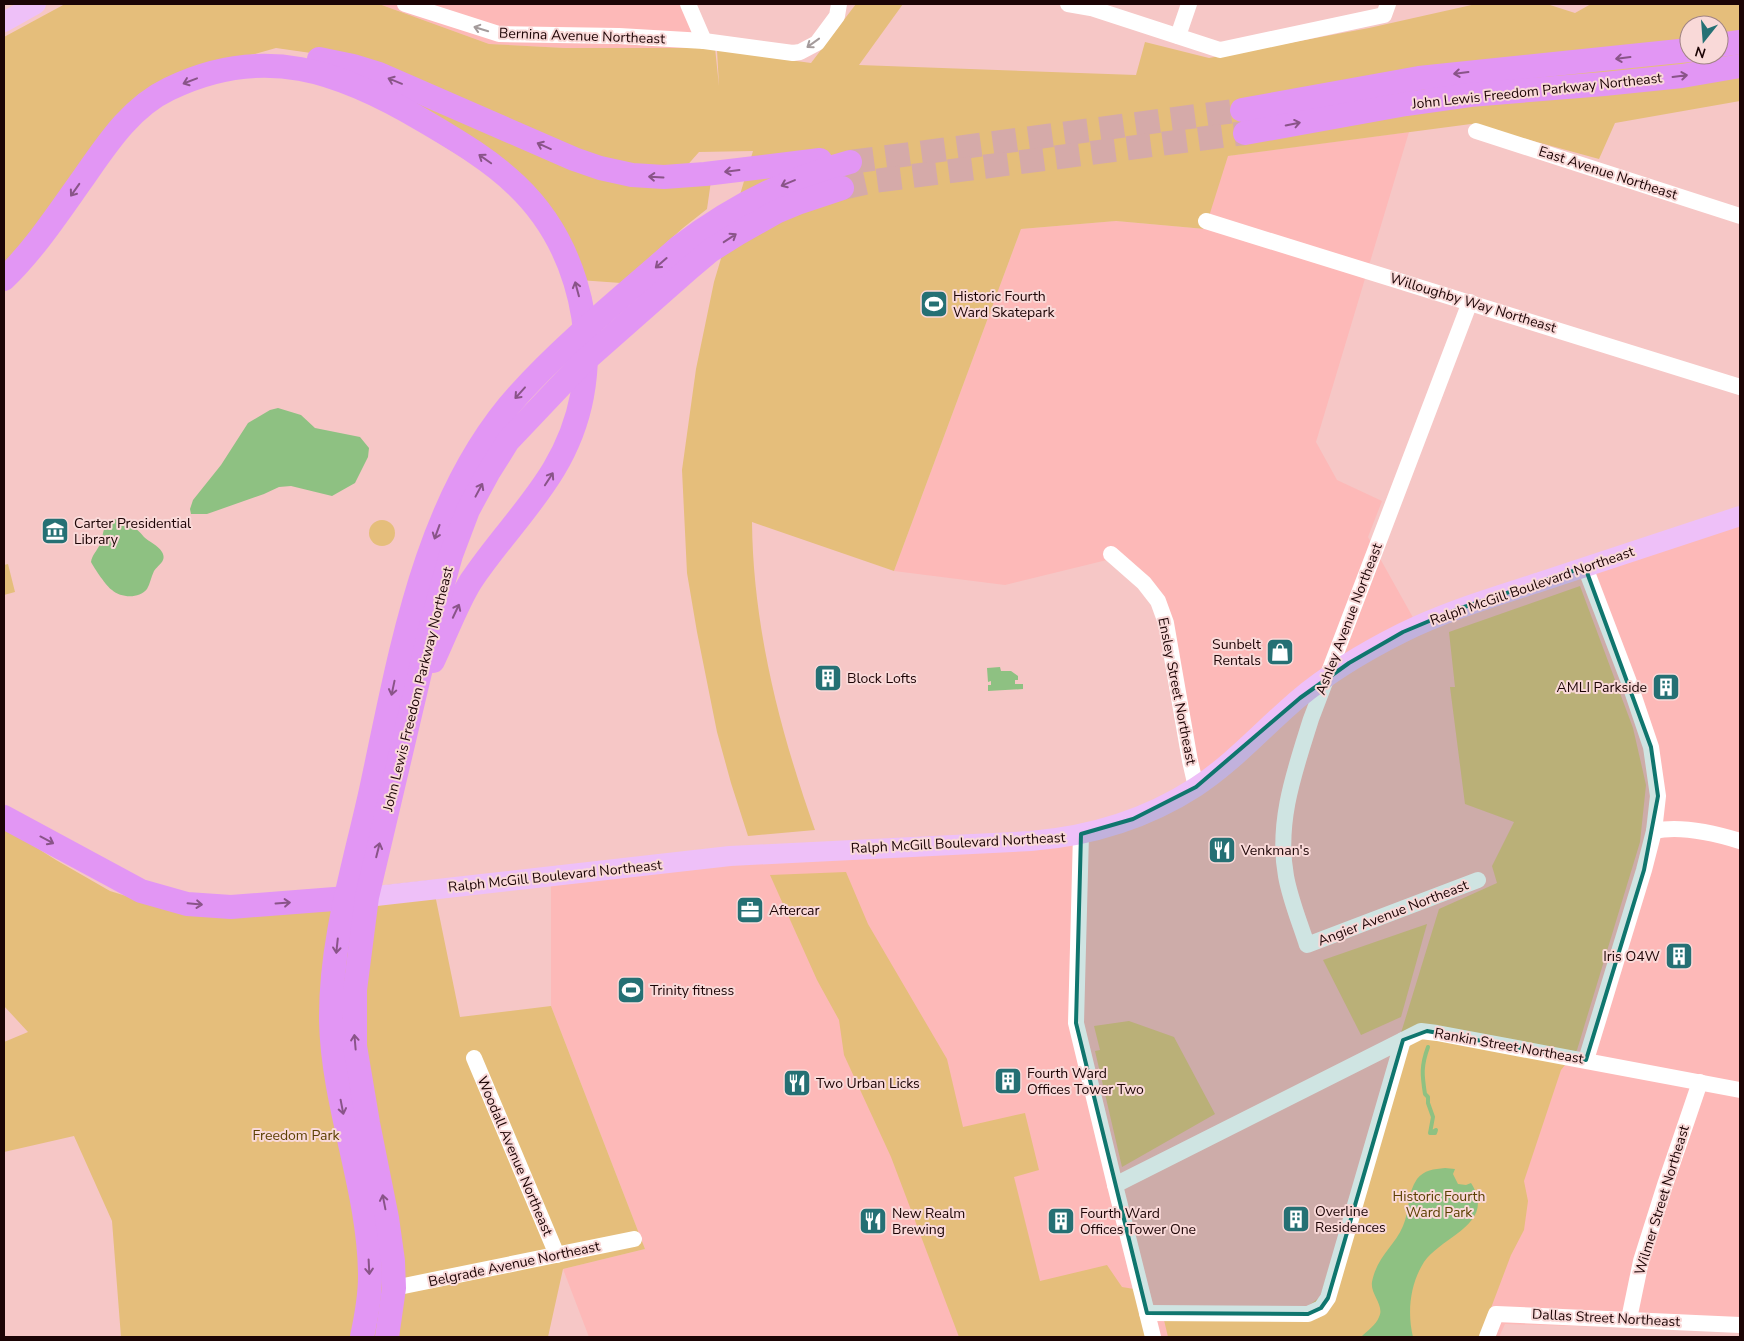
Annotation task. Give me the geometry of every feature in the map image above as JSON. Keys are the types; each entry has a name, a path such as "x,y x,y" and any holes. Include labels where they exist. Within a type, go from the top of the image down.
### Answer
{"highway":[{"name":"John Lewis Freedom Parkway Northeast","path":"1242,110 1419,78 1679,51"},
{"name":"John Lewis Freedom Parkway Northeast","path":"236,66 258,61 299,57 353,66 402,83 557,152 594,166 632,175 654,177 705,174 820,160 850,162 824,169 751,199 698,232 618,300 554,358 518,395 465,469 436,534 399,660 356,898 355,1046 387,1218 393,1261 394,1288 387,1337"},
{"path":"4,279 48,228 106,143 124,122 150,100 168,89 213,72 236,66 275,65 319,73 359,86 392,102 476,153 517,185 540,212 560,244 577,287 585,346 584,378 579,411 570,439 541,491 489,555 469,584 414,703"},
{"name":"John Lewis Freedom Parkway Northeast","path":"1245,133 1406,104 1470,95 1682,76 1740,66"},
{"name":"John Lewis Freedom Parkway Northeast","path":"362,1337 370,1279 368,1251 361,1201 333,1056 331,996 338,939 356,898 414,703 442,586 468,510 508,441 581,364 691,267 710,251 776,212 842,188"},
{"path":"4,817 141,891 187,904 231,906 356,898"}],"main road":[{"path":"4,22 36,4"},
{"name":"Ralph McGill Boulevard Northeast","path":"356,898 730,856 1031,841 1063,838 1098,831 1133,819 1162,806 1196,787 1230,761 1300,698 1324,680 1349,663 1403,632 1458,609 1740,516"}],"street":[{"name":"Bernina Avenue Northeast","path":"405,4 499,34 619,36 704,41 792,53 800,52 817,42 837,16 839,4"},
{"path":"688,4 704,41"},
{"path":"1068,4 1090,8 1220,50 1384,15 1388,4"},
{"path":"1178,36 1189,4"},
{"name":"East Avenue Northeast","path":"1476,131 1740,216"},
{"name":"Willoughby Way Northeast","path":"1206,220 1740,387"},
{"name":"Ashley Avenue Northeast","path":"1307,945 1285,874 1284,828 1291,783 1324,680 1337,652 1470,302"},
{"name":"Ensley Street Northeast","path":"1111,554 1144,583 1158,601 1166,623 1196,787"},
{"path":"1585,567 1626,674 1651,747 1658,796 1654,830 1644,870 1586,1060"},
{"path":"1654,830 1687,830 1740,841"},
{"path":"1081,834 1076,1024 1153,1337"},
{"name":"Angier Avenue Northeast","path":"1307,945 1478,880"},
{"name":"Rankin Street Northeast","path":"1115,1185 1417,1033 1427,1031 1740,1090"},
{"path":"1147,1313 1308,1314 1322,1308 1328,1298 1403,1040"},
{"name":"Woodall Avenue Northeast","path":"474,1058 557,1255"},
{"name":"Wilmer Street Northeast","path":"1629,1319 1641,1261 1700,1082"},
{"name":"Belgrade Avenue Northeast","path":"394,1288 634,1239"},
{"name":"Dallas Street Northeast","path":"1487,1337 1496,1314 1740,1325"}],"highlighted area":[{"path":"1585,567 1651,747 1658,796 1644,870 1586,1060 1427,1031 1403,1040 1328,1298 1321,1308 1308,1314 1147,1313 1076,1023 1081,834 1133,819 1196,787 1300,698 1349,663 1403,632 1458,609"}],"shaded area":[{"path":"379,4 695,4 715,48 565,48 489,44"},
{"path":"1409,132 1316,442 1337,480 1382,501 1368,537 1420,630 1740,512 1740,1331 1505,1324 1499,1337 589,1337 563,1269 645,1249 551,1006 551,877 1083,833 1196,787 1166,623 1115,558 1005,585 894,571 1021,229 1116,221 1204,229 1227,156"},
{"path":"278,408 301,415 315,428 360,437 369,448 368,457 355,483 332,496 291,486 279,487 207,514 191,514 190,509 193,500 221,465 248,423 270,410"},
{"path":"111,519 126,522 134,527 146,539 158,547 164,558 154,571 147,589 135,596 125,596 116,593 104,581 91,562 105,528"},
{"path":"1000,667 1001,671 1011,671 1018,676 1015,684 1023,684 1023,689 988,691 988,685 991,685 991,681 988,682 987,668"},
{"path":"1445,1168 1455,1169 1453,1174 1458,1184 1466,1185 1471,1183 1477,1197 1477,1209 1473,1219 1433,1253 1424,1262 1419,1271 1413,1289 1410,1308 1413,1337 1361,1337 1378,1320 1380,1309 1372,1286 1374,1273 1403,1226 1414,1184 1426,1172"}],"green space":[{"path":"65,4 379,4 489,44 565,48 715,48 719,86 717,50 811,63 856,4 903,4 859,65 1136,75 1145,42 1209,58 1369,28 1476,4 1547,4 1575,13 1591,4 1740,4 1740,101 1615,123 1599,159 1471,124 1228,156 1205,229 1116,221 1021,229 894,571 752,522 757,601 763,640 780,717 815,830 748,836 717,732 687,573 682,470 696,369 714,282 753,151 699,152 684,169 600,161 339,57 276,48 183,74 4,267 4,37"},
{"path":"311,62 547,152 711,181 707,209 621,283 579,280 543,209"},
{"path":"382,520 391,524 395,533 391,542 382,546 373,542 369,533 373,524"},
{"path":"8,564 15,592 4,595 4,565"},
{"name":"Historic Fourth Ward Park","path":"1580,586 1633,728 1646,785 1640,842 1577,1050 1561,1070 1524,1181 1528,1201 1524,1230 1511,1255 1480,1337 1168,1337 1164,1320 1308,1306 1320,1297 1439,909 1497,883 1492,866 1514,822 1465,804 1450,687 1455,687 1449,632"},
{"name":"Freedom Park","path":"4,827 110,891 168,909 432,880 460,1017 551,1006 645,1249 563,1269 548,1337 121,1337 112,1221 74,1136 4,1152 4,1042 28,1032 4,1006"},
{"path":"846,872 868,924 947,1059 963,1127 1025,1113 1039,1170 1014,1177 1040,1281 1107,1265 1122,1287 1134,1289 1146,1337 959,1337 891,1157 844,1055 839,1020 817,980 770,875"},
{"path":"1427,924 1401,1017 1361,1035 1323,960"},
{"path":"1129,1021 1174,1037 1215,1114 1122,1167 1095,1051 1100,1050 1094,1026"}],"waterway":[{"path":"1428,1047 1423,1065 1423,1076 1425,1094 1428,1097 1433,1117 1430,1133 1435,1133 1436,1130 1434,1131"}],"tunnel":[{"path":"850,162 1242,110"},
{"path":"842,188 874,181 1245,133"}],"place":[{"name":"Historic Fourth Ward Skatepark","path":"934,304"},
{"name":"Carter Presidential Library","path":"55,531"},
{"name":"Sunbelt Rentals","path":"1280,652"},
{"name":"Block Lofts","path":"828,678"},
{"name":"AMLI Parkside","path":"1666,687"},
{"name":"Venkman's","path":"1222,850"},
{"name":"Aftercar","path":"750,910"},
{"name":"Iris O4W","path":"1679,956"},
{"name":"Trinity fitness","path":"631,990"},
{"name":"Fourth Ward Offices Tower Two","path":"1008,1081"},
{"name":"Two Urban Licks","path":"797,1083"},
{"name":"Overline Residences","path":"1296,1219"},
{"name":"New Realm Brewing","path":"873,1221"},
{"name":"Fourth Ward Offices Tower One","path":"1061,1221"}]}
